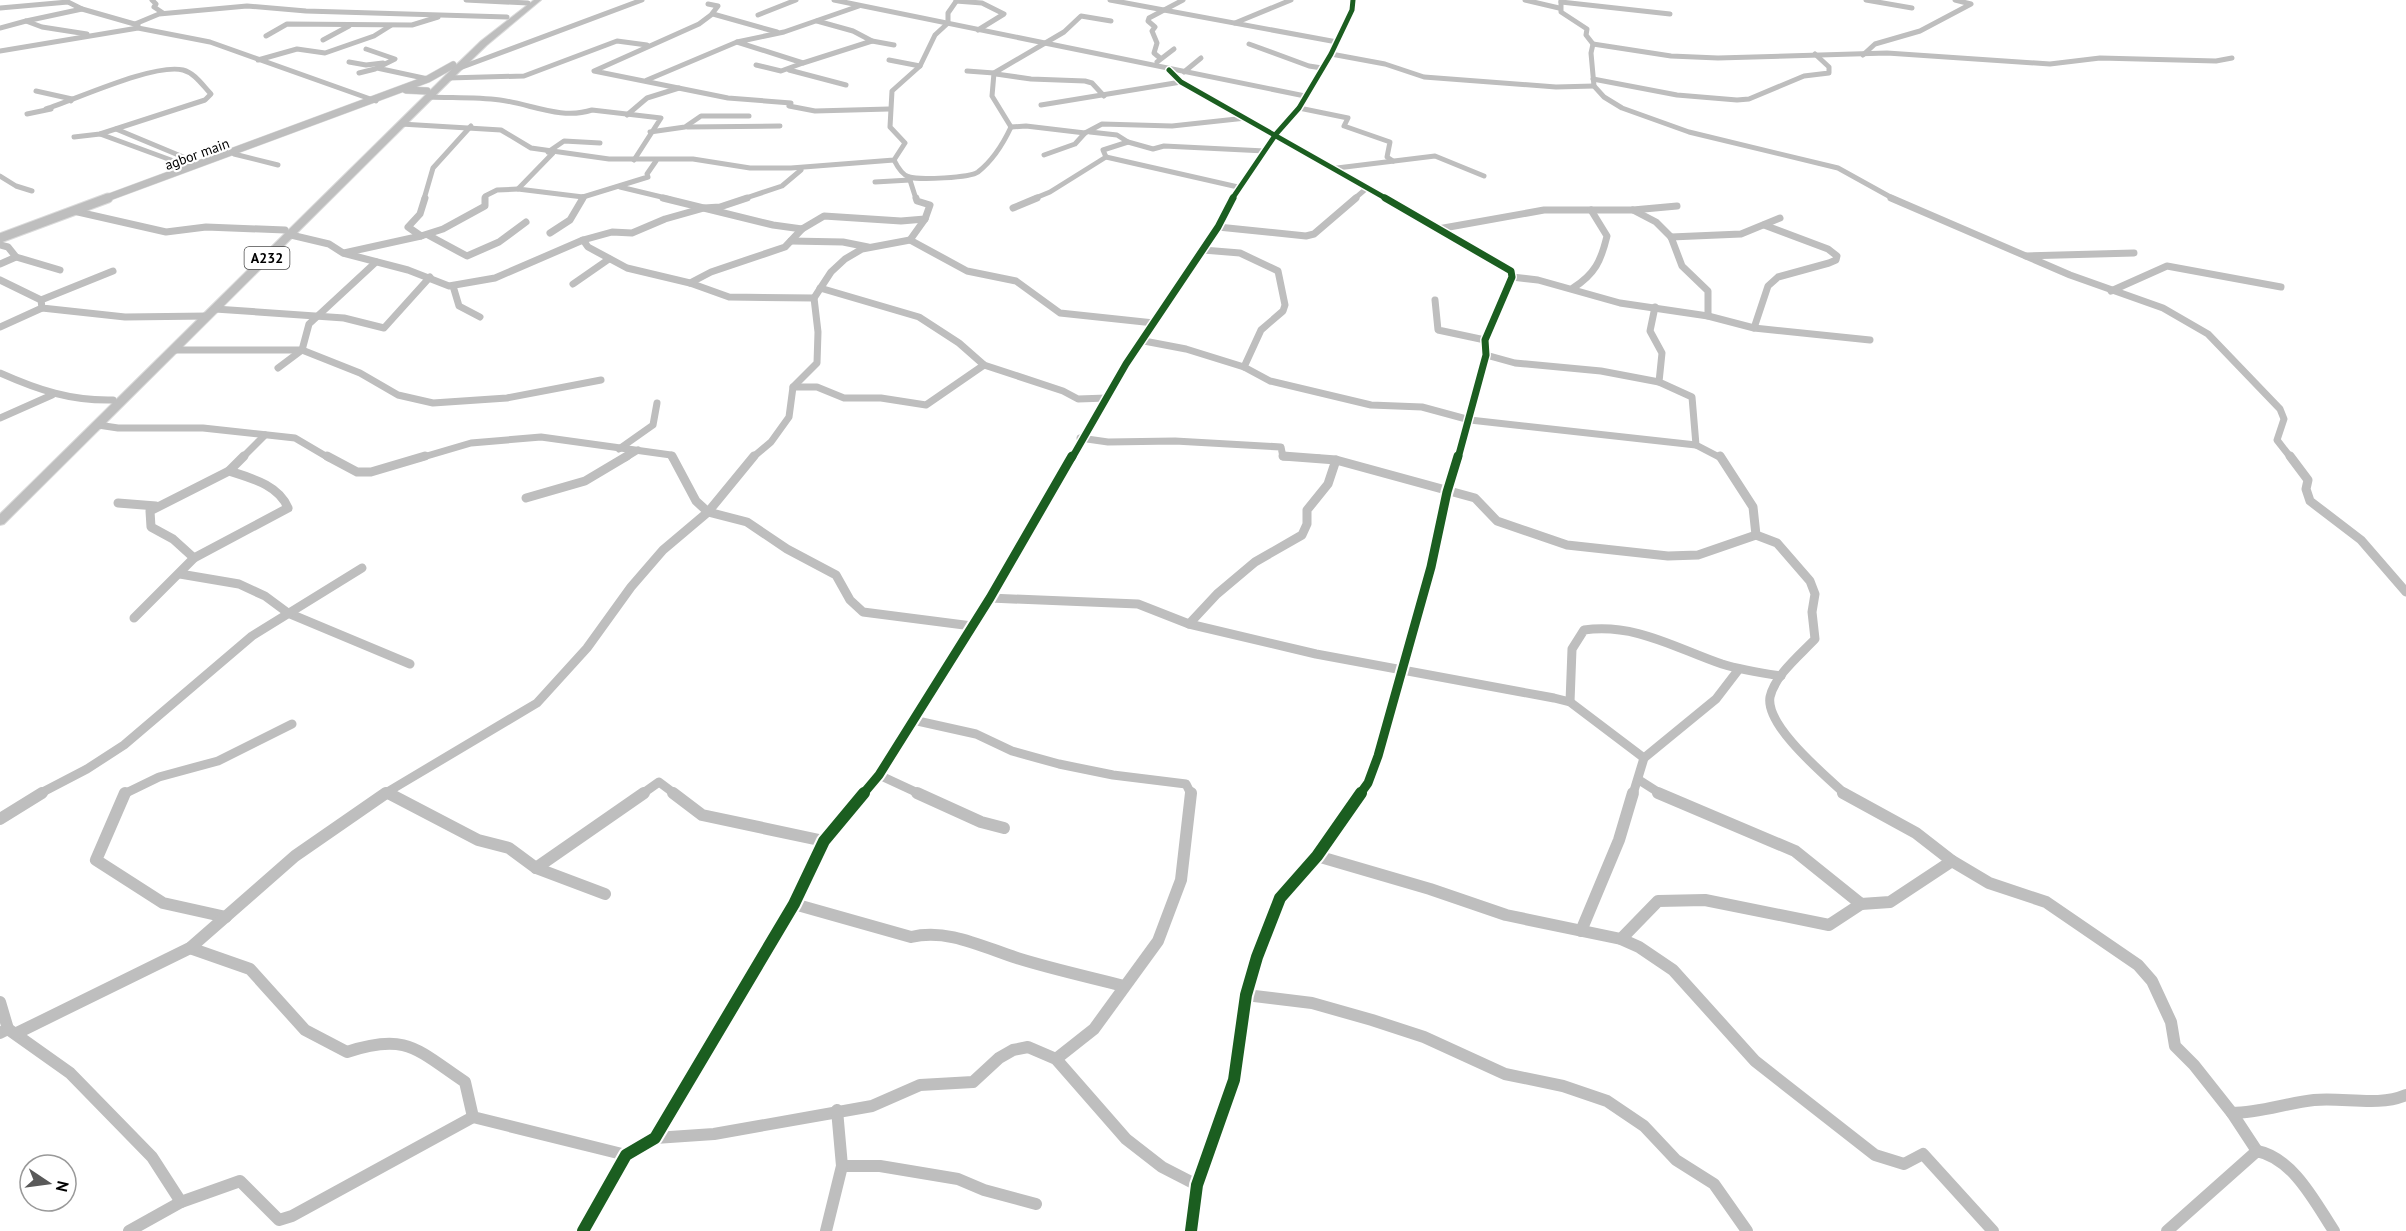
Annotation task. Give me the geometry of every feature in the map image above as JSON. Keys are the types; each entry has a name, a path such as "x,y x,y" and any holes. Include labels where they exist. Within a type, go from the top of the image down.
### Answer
{"highway":[{"name":"A232","path":"0,521 174,350 455,67 507,17 533,1"},
{"name":"A232","path":"0,510 196,317 288,233 401,124 428,94 448,78 455,67 533,1"}],"main road":[{"name":"agbor main","path":"1,238 402,90 455,67"},
{"path":"402,90 428,94"},
{"name":"agbor main","path":"1,238 78,212 373,100"}],"street":[{"path":"152,0 156,4 154,7 163,13"},
{"path":"228,8 231,0"},
{"path":"466,0 533,1"},
{"path":"455,67 642,0"},
{"path":"758,15 796,0"},
{"path":"834,0 1305,96"},
{"path":"894,160 905,143 890,127 889,109 892,91 920,66 929,45 948,24 948,13 957,0 982,3 1004,14 978,30"},
{"path":"1110,0 1337,42"},
{"path":"1160,58 1154,50 1157,43 1152,31 1155,27 1148,21 1149,18 1168,10 1183,0"},
{"path":"1235,23 1291,0"},
{"path":"654,1138 794,904 824,841 879,775 990,598 1080,438 1107,398 1126,364 1144,341 1154,322 1203,250 1238,187 1299,108 1337,42 1352,10 1353,0"},
{"path":"1526,0 1670,14"},
{"path":"1866,0 1912,8"},
{"path":"1863,55 1875,44 1920,31 1971,4 1955,0"},
{"path":"1,8 68,2 82,9 137,26 210,42 373,100"},
{"path":"183,3 184,12"},
{"path":"1561,3 1565,16 1587,29 1586,35 1593,44 1693,57 1748,59 1815,54 1887,53 2050,64 2100,58 2216,60 2232,58"},
{"path":"708,4 718,6 713,14 684,30 594,71 728,98 791,103 789,106 815,111 889,109"},
{"path":"0,51 137,26 163,13 248,6 306,11 507,17"},
{"path":"647,80 737,42 784,32 859,6"},
{"path":"0,28 82,9"},
{"path":"713,14 772,33"},
{"path":"266,36 287,24 392,25 420,23 440,16"},
{"path":"1011,127 992,102 990,85 995,74 1073,26 1081,16 1111,21"},
{"path":"26,21 42,27 77,30 89,34"},
{"path":"817,21 894,45"},
{"path":"323,40 351,25"},
{"path":"258,60 297,49 324,53 374,36 392,25"},
{"path":"789,70 803,63 872,40"},
{"path":"448,78 524,76 617,41 647,45"},
{"path":"737,42 803,63"},
{"path":"1250,44 1309,66 1322,68"},
{"path":"1593,44 1591,53 1594,82 1604,97 1622,108 1689,132 1838,168 1908,207 2111,291 2163,308 2191,322 2219,344 2280,409 2284,418 2277,440 2308,480 2306,489 2310,501 2321,512 2361,540 2406,592"},
{"path":"358,73 377,68 395,59 366,49"},
{"path":"1153,66 1160,58 1174,49"},
{"path":"1331,54 1385,64 1424,77 1556,87 1594,82 1677,96 1749,99 1792,80 1829,73 1829,67 1815,54"},
{"path":"1184,72 1201,58"},
{"path":"889,60 920,66"},
{"path":"349,62 377,66 386,63"},
{"path":"756,65 768,69 789,70 846,85"},
{"path":"377,68 428,79"},
{"path":"1170,69 1181,82 1337,168 1367,188 1511,270 1512,277 1485,340 1486,355 1470,420 1447,492 1431,567 1402,672 1368,783 1317,856 1281,898 1257,957 1246,994 1234,1080 1197,1185 1191,1231"},
{"path":"27,114 149,75 173,70 186,71 211,94 205,100 116,129 100,134 74,137"},
{"path":"967,71 1030,79 1085,81 1092,83 1104,96"},
{"path":"1041,105 1181,82"},
{"path":"627,115 647,98 679,88"},
{"path":"36,91 73,100"},
{"path":"428,94 497,100 571,113 583,114 592,110 661,118 650,132 648,143 634,160"},
{"path":"46,109 56,109 73,100"},
{"path":"1299,108 1348,118 1344,126 1390,142 1387,157 1393,161"},
{"path":"685,127 701,116 749,116"},
{"path":"1044,155 1075,144 1095,124 1110,121 1143,126 1215,123 1246,118"},
{"path":"401,124 471,126 509,132 531,148 550,152 634,160 693,159 750,168 791,168 894,160"},
{"path":"471,126 433,168 420,214 408,227 467,256 499,242 526,222"},
{"path":"650,132 685,127 780,126"},
{"path":"1011,127 1026,126 1117,135 1128,142 1153,148 1164,146 1266,151"},
{"path":"875,182 909,178 958,177 977,172 1004,142 1011,127"},
{"path":"116,129 200,164"},
{"path":"100,134 190,167"},
{"path":"518,189 523,186 550,152 564,141 600,143"},
{"path":"1107,157 1103,150 1128,142"},
{"path":"234,154 278,165"},
{"path":"1337,168 1435,156 1484,177"},
{"path":"1013,208 1050,192 1107,157 1238,187"},
{"path":"894,160 898,168 909,178 918,201 930,205 925,219 910,240"},
{"path":"343,253 424,235 485,206 485,196 497,190 518,189 583,197 648,177 647,174 656,161"},
{"path":"78,212 166,232 206,227 288,233 329,244 343,253 430,277 453,286 495,278 583,240 612,232 632,233 665,219 704,208 720,207 782,186 801,170"},
{"path":"0,176 16,186 32,191"},
{"path":"620,187 802,229"},
{"path":"1218,226 1306,236 1314,234 1367,188"},
{"path":"550,233 570,220 583,197"},
{"path":"1438,229 1499,220 1523,212 1633,210 1677,206"},
{"path":"1573,288 1593,277 1602,263 1607,236 1592,210"},
{"path":"1633,210 1656,222 1671,237 1682,266 1708,291 1708,316"},
{"path":"690,283 711,272 785,247 802,229 824,216 901,221 925,219"},
{"path":"1671,237 1729,235 1780,218"},
{"path":"1754,328 1768,286 1778,277 1829,263 1836,260 1838,256 1828,249 1764,225"},
{"path":"1,238 16,257 60,270"},
{"path":"583,240 588,247 627,268 690,283 729,297 814,298"},
{"path":"8,1032 190,948 295,856 387,792 537,703 587,648 632,587 663,550 708,512 752,458 771,442 789,417 793,387 817,363 818,332 814,298 842,260 868,247 910,240 967,271 1016,281 1060,313 1154,322"},
{"path":"791,241 843,242 868,247"},
{"path":"1203,250 1240,253 1271,266 1278,271 1281,278 1285,305 1283,311 1261,330 1245,367"},
{"path":"2026,256 2134,253"},
{"path":"0,264 16,257"},
{"path":"573,284 609,259"},
{"path":"278,368 302,350 309,324 376,262"},
{"path":"2111,291 2167,267 2281,287"},
{"path":"0,327 42,304 113,271"},
{"path":"0,280 42,304 117,318 196,317 211,313 318,316 344,318 384,328 430,277"},
{"path":"1512,277 1573,288 1620,303 1708,316 1754,328 1870,340"},
{"path":"453,286 459,306 480,317"},
{"path":"820,288 919,317 959,343 984,364 1063,391 1078,399 1107,398"},
{"path":"1435,300 1438,330 1485,340"},
{"path":"1655,307 1650,331 1662,353 1659,382"},
{"path":"1144,341 1186,349 1245,367 1270,381 1371,405 1422,407 1470,420 1696,445 1718,454 1738,482 1753,507 1756,535"},
{"path":"174,350 302,350 360,373 399,395 433,403 507,398 601,380"},
{"path":"1486,355 1515,363 1601,371 1659,382 1692,397 1696,445"},
{"path":"793,387 817,387 844,398 864,397 926,405 984,364"},
{"path":"0,373 52,395 81,402 112,400"},
{"path":"0,418 52,395"},
{"path":"619,449 653,425 657,403"},
{"path":"98,425 118,428 203,428 295,438 357,472 371,472 471,443 519,438 567,439 619,449 671,455 696,501 708,512 747,522 787,549 836,575 845,587 850,600 864,612 972,626"},
{"path":"194,558 173,539 151,527 150,511 230,471 265,435"},
{"path":"1080,438 1108,442 1175,441 1281,447 1283,457 1289,459 1314,457 1336,460 1411,478 1447,492 1474,498 1497,521 1567,545 1668,556 1698,555 1756,535 1777,543 1810,581 1815,594 1812,612 1815,639 1781,676 1770,698 1772,711 1793,746 1847,796 1916,833 1952,861 1989,883 2046,902 2138,965 2152,981 2170,1022 2175,1046 2194,1065 2232,1113 2257,1151 2273,1154 2287,1168 2314,1199 2334,1231"},
{"path":"525,498 585,481 638,450"},
{"path":"1189,624 1217,594 1255,562 1302,535 1307,524 1308,510 1328,484 1336,460"},
{"path":"134,618 194,558 288,508 287,503 277,492 230,471"},
{"path":"118,503 156,506"},
{"path":"0,819 49,788 87,770 124,745 252,636 362,568"},
{"path":"180,574 239,585 265,596 288,613 410,664"},
{"path":"990,598 1138,604 1189,624 1402,672 1570,702 1644,758"},
{"path":"1570,702 1572,649 1584,630 1601,626 1623,629 1679,646 1739,669 1781,676"},
{"path":"1581,931 1619,840 1644,758 1716,699 1739,669"},
{"path":"913,720 976,734 1012,751 1059,764 1113,775 1186,784 1191,790 1189,825 1181,880 1158,941 1094,1029 1056,1059"},
{"path":"226,917 163,903 96,860 124,793 159,777 218,761 292,724"},
{"path":"879,775 981,822 1004,828"},
{"path":"1638,780 1667,798 1795,851 1861,904"},
{"path":"536,868 659,782 702,815 824,841"},
{"path":"387,792 478,840 509,848 536,868 605,894"},
{"path":"1317,856 1430,889 1506,915 1621,939 1640,947 1672,970 1755,1061 1875,1155 1904,1164 1923,1154 1993,1231"},
{"path":"1621,939 1658,901 1705,900 1829,925 1861,904 1890,902 1952,861"},
{"path":"794,904 911,937 928,933 976,943 1017,958 1124,986"},
{"path":"190,948 250,969 305,1030 347,1052 375,1044 396,1042 431,1060 465,1082 473,1117"},
{"path":"1246,994 1312,1003 1372,1020 1424,1037 1505,1074 1563,1086 1607,1101 1644,1126 1676,1160 1714,1184 1747,1231"},
{"path":"0,1002 8,1032 70,1072 144,1148 181,1202"},
{"path":"583,1231 626,1155 654,1138 714,1134 837,1110 872,1106 920,1085 973,1082 999,1058 1013,1050 1028,1047 1056,1059 1126,1140 1162,1167 1197,1185"},
{"path":"2232,1113 2246,1114 2316,1100 2398,1099 2406,1095"},
{"path":"826,1231 842,1166 837,1110"},
{"path":"129,1231 181,1202 240,1181 279,1220 292,1216 473,1117 626,1155"},
{"path":"2167,1231 2257,1151"},
{"path":"842,1166 880,1166 958,1179 984,1190 1036,1204"}],"cycle path":[{"path":"583,1231 626,1155 655,1138 794,904 824,841 879,775 990,598 1126,364 1218,227 1238,187 1276,134 1299,108 1331,54 1352,10 1353,0"},
{"path":"1169,70 1181,82 1496,261 1511,271 1512,277 1485,340 1486,355 1470,420 1447,492 1431,567 1378,756 1368,783 1317,856 1280,898 1257,957 1246,995 1234,1080 1197,1185 1191,1231"}]}
